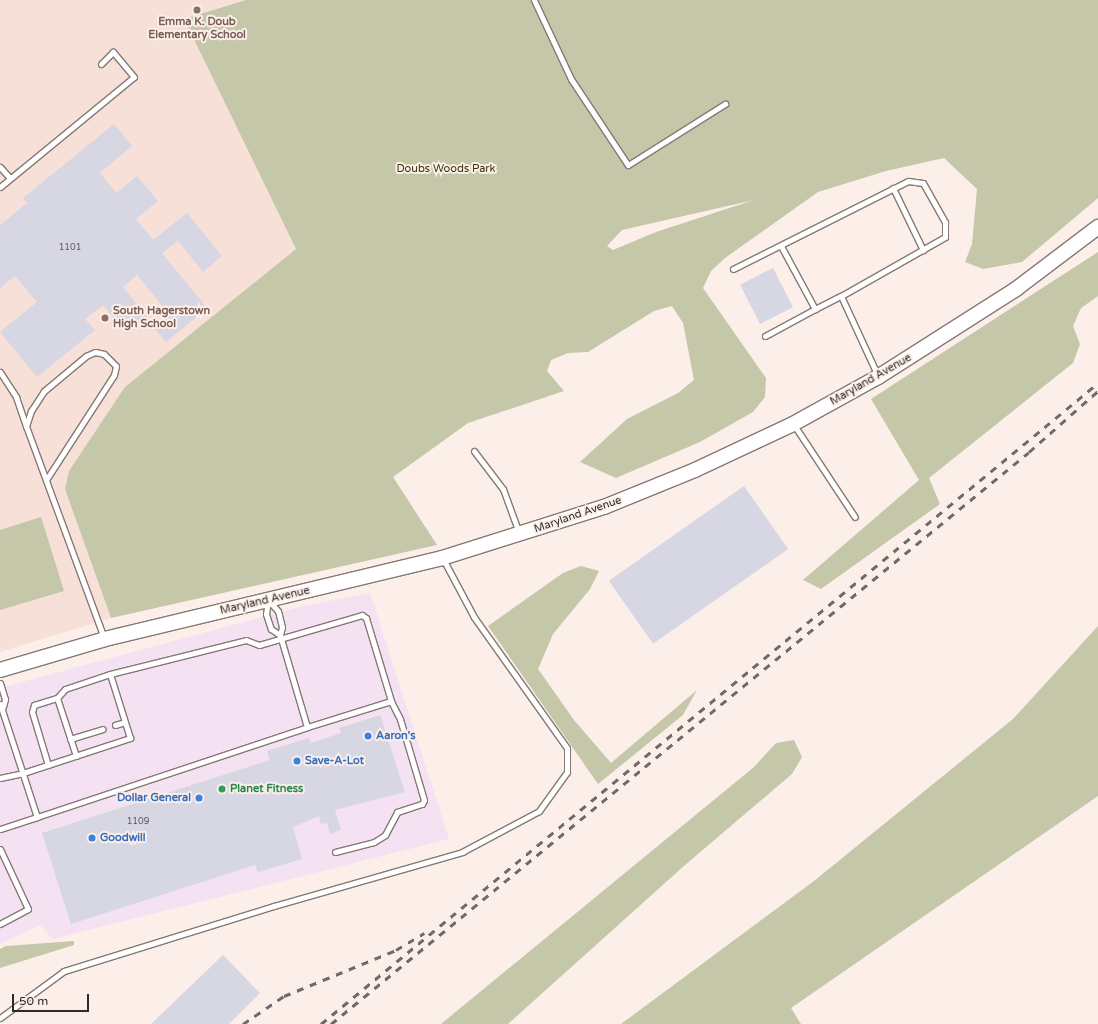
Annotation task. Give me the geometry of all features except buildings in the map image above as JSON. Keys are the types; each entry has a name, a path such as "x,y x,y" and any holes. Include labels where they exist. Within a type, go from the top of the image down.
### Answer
{"main road":[{"name":"Maryland Avenue","path":"0,670 105,639 442,558 520,536 604,507 688,473 793,424 878,377 1016,289 1098,226"}],"lane":[{"path":"534,0 571,79 628,165 725,104"},
{"path":"0,187 134,77 114,52 101,64"},
{"path":"0,167 10,178"},
{"path":"733,269 782,246 840,212 908,181 923,184 945,222 945,237 841,296 765,336"},
{"path":"893,188 923,250"},
{"path":"782,246 815,309"},
{"path":"841,296 878,377"},
{"path":"26,426 31,411 44,391 86,356 95,352 112,359 116,366 109,385 46,480"},
{"path":"0,372 16,398 105,639"},
{"path":"793,424 855,517"},
{"path":"474,451 503,489 520,536"},
{"path":"0,1018 64,971 462,852 539,811 567,772 567,748 474,617 442,558"},
{"path":"268,600 266,614 271,629 280,637"},
{"path":"268,600 278,612 282,627 280,637 307,726"},
{"path":"48,765 32,712 34,705 57,698 65,689 110,674 246,640 259,645 280,637 362,615 366,618 391,701 400,719 424,800 422,804 397,812 385,835 374,842 335,852"},
{"path":"0,778 23,773 130,738 110,674"},
{"path":"0,683 5,699 1,706 3,716 37,817"},
{"path":"57,698 76,756"},
{"path":"0,829 307,726 391,701"},
{"path":"115,725 125,722"},
{"path":"70,739 103,729"},
{"path":"0,849 28,909 0,924"}],"shaded area":[{"name":"South Hagerstown High School","path":"0,0 246,0 184,19 296,249 125,387 65,489 111,618 0,652"},
{"path":"370,593 449,839 53,939 40,925 0,944 0,688 299,607"}],"green space":[{"name":"Doubs Woods Park","path":"246,0 1098,0 1098,198 1022,262 983,269 965,262 972,244 977,189 944,158 886,171 818,192 725,258 711,271 703,288 766,378 765,397 753,412 700,442 616,478 580,462 627,419 678,393 694,380 683,323 672,306 654,311 588,352 568,353 551,360 547,371 564,391 468,423 393,477 437,545 111,618 65,489 69,471 125,387 296,249 184,19","holes":["754,200 656,232 613,250 607,246 622,230"]},
{"path":"1098,252 1098,296 1081,308 1073,326 1080,344 1073,363 929,478 940,504 821,589 803,580 919,480 871,399"},
{"path":"41,517 64,591 0,610 0,530"},
{"path":"581,566 599,571 590,589 553,634 538,669 574,720 611,763 697,690 683,715 598,784 488,626 563,573"},
{"path":"1098,626 1098,796 791,1008 801,1024 621,1024 814,881 1013,719"},
{"path":"794,740 802,757 792,774 685,865 508,1024 441,1024 754,767 776,743"},
{"path":"74,941 74,945 0,968 0,949 6,946"}],"railway":[{"path":"321,1024 1098,383"},
{"path":"331,1024 1029,452 1098,391"},
{"path":"243,1024 284,996 396,950 424,933"}],"place":[{"name":"Emma K. Doub Elementary School","path":"197,10"},
{"name":"South Hagerstown High School","path":"105,318"},
{"name":"Aaron's","path":"368,736"},
{"name":"Save-A-Lot","path":"297,761"},
{"name":"Planet Fitness","path":"222,789"},
{"name":"Dollar General","path":"199,798"},
{"name":"Goodwill","path":"92,838"}]}
